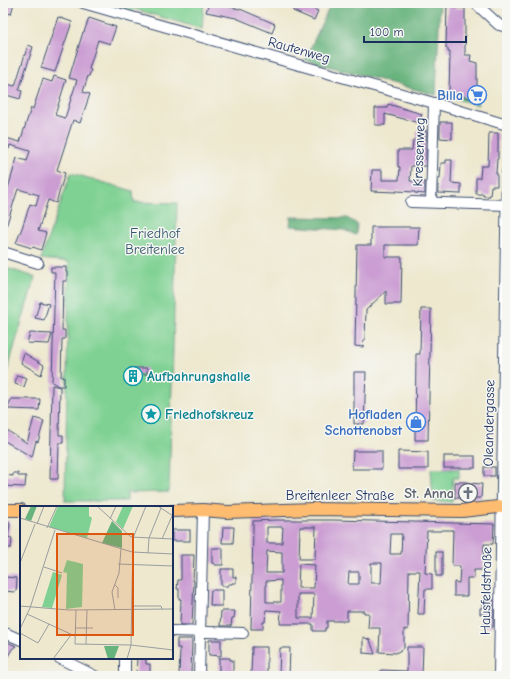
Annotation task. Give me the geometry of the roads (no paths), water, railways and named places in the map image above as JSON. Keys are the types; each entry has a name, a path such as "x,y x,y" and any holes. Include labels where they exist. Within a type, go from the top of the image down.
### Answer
{"main road":[{"name":"Breitenleer Straße","path":"173,511 203,510 227,512 313,509 462,511 504,506"},
{"path":"3,510 20,510"}],"street":[{"name":"Rautenweg","path":"83,3 507,125"},
{"path":"475,3 499,25 507,27"},
{"name":"Kressenweg","path":"431,202 434,103"},
{"name":"Oleandergasse","path":"504,506 507,172"},
{"path":"411,202 507,205"},
{"path":"3,252 38,263"},
{"name":"Hausfeldstraße","path":"499,676 504,506"},
{"path":"199,676 203,510"},
{"path":"173,631 243,633"},
{"path":"3,632 20,640"},
{"path":"61,659 95,676"},
{"path":"125,676 126,659"}],"place":[{"name":"Billa","path":"477,95"},
{"name":"Aufbahrungshalle","path":"133,376"},
{"name":"Friedhofskreuz","path":"151,414"},
{"name":"Hofladen Schottenobst","path":"416,422"},
{"name":"St. Anna","path":"468,493"}],"park label":[{"name":"Friedhof Breitenlee","path":"155,242"}]}
